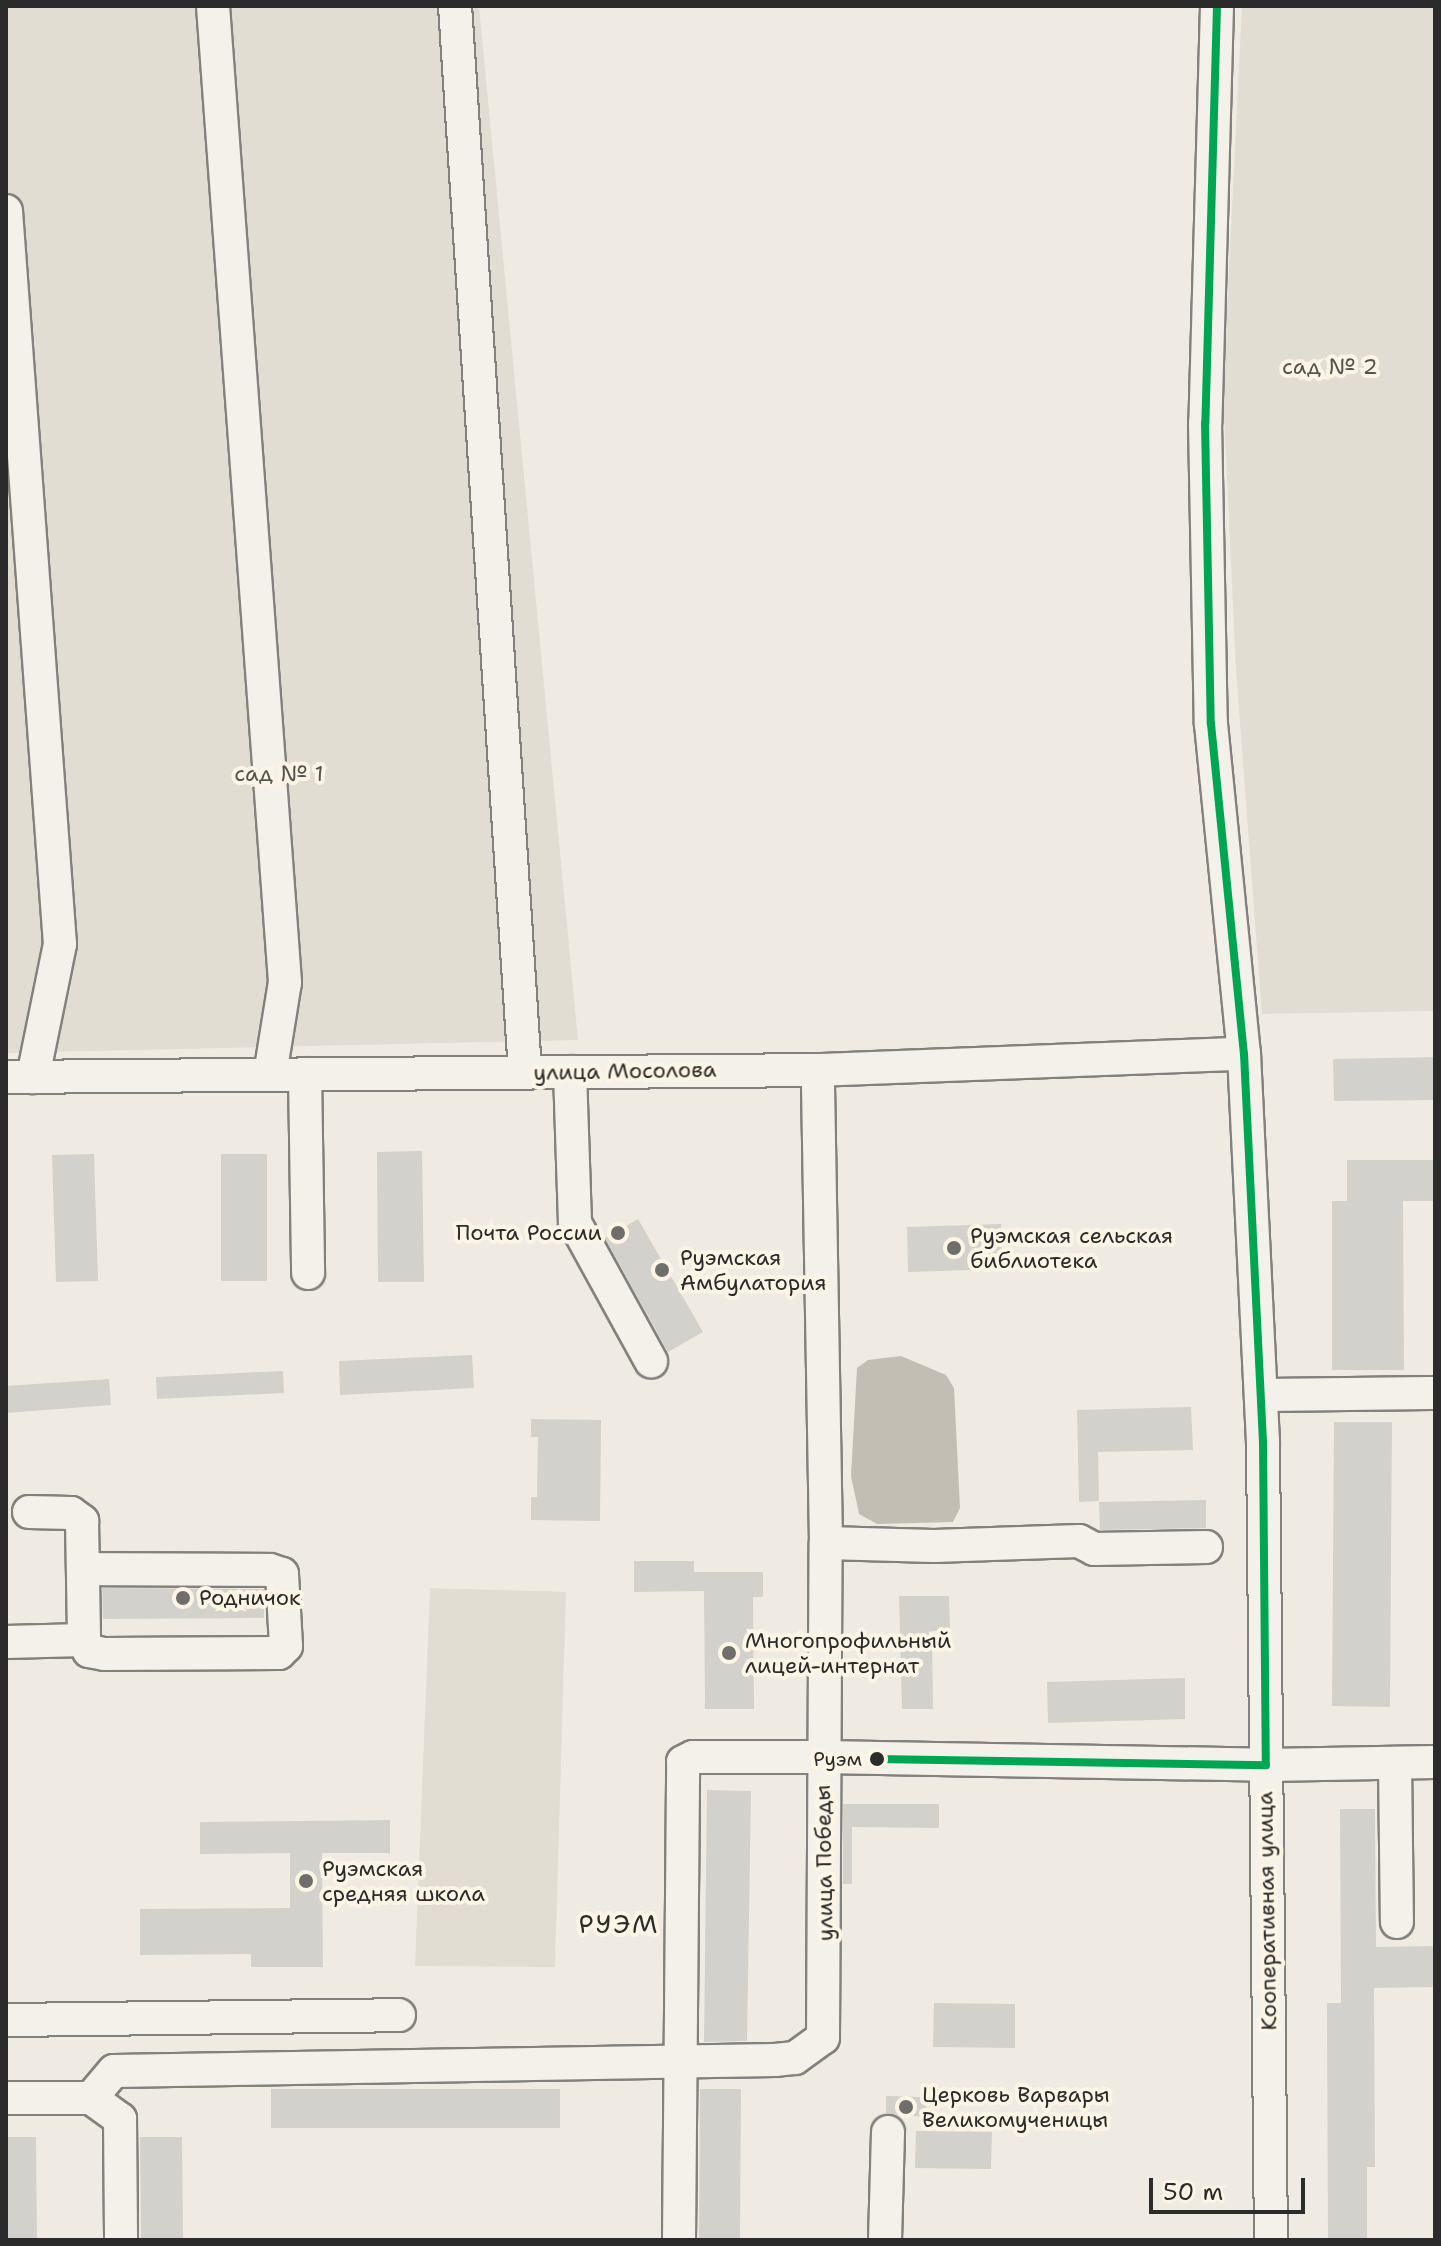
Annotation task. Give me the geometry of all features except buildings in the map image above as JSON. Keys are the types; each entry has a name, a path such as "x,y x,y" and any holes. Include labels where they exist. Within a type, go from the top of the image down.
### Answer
{"street":[{"path":"213,6 285,982 270,1075"},
{"path":"455,6 525,1072"},
{"name":"Кооперативная улица","path":"1217,6 1205,423 1211,724 1244,1054 1261,1395 1271,2240"},
{"path":"6,211 60,944 20,1077"},
{"name":"улица Мосолова","path":"20,1077 818,1070 1244,1054"},
{"name":"улица Победы","path":"91,2098 114,2071 795,2058 823,2038 826,1543 818,1070"},
{"path":"570,1072 575,1223 651,1361"},
{"path":"305,1074 308,1273"},
{"path":"1261,1395 1435,1393"},
{"path":"29,1512 71,1513 82,1521 84,1640 89,1651 104,1654 279,1653 286,1646 282,1574 270,1570 84,1569"},
{"path":"826,1543 934,1546 1079,1541 1094,1549 1206,1547"},
{"path":"6,1642 84,1640"},
{"path":"679,2240 683,1762 693,1757 1266,1765 1435,1762"},
{"path":"1395,1763 1397,1922"},
{"path":"6,2020 399,2015"},
{"path":"6,2098 91,2098 120,2119 121,2240"},
{"path":"885,2240 888,2132"}],"green space":[{"name":"сад № 1","path":"6,6 479,6 578,1040 6,1053"},
{"name":"сад № 2","path":"1242,6 1435,6 1435,1011 1262,1014 1236,670 1223,392"},
{"path":"430,1588 566,1592 555,1967 415,1966"}],"shaded area":[{"path":"901,1356 946,1375 954,1388 960,1508 953,1522 877,1524 859,1514 851,1476 857,1368 868,1360"}],"transit line":[{"path":"1217,6 1205,423 1211,724 1244,1054 1263,1442 1266,1765"},
{"path":"876,1759 1266,1765"}],"place":[{"name":"Почта России","path":"618,1233"},
{"name":"Руэмская сельская библиотека","path":"954,1248"},
{"name":"Руэмская Амбулатория","path":"662,1270"},
{"name":"Родничок","path":"183,1598"},
{"name":"Многопрофильный лицей-интернат","path":"729,1653"},
{"name":"Руэм","path":"877,1759"},
{"name":"Руэмская средняя школа","path":"306,1881"},
{"name":"Церковь Варвары Великомученицы","path":"906,2107"}],"district":[{"name":"РУЭМ","path":"619,1924"}]}
